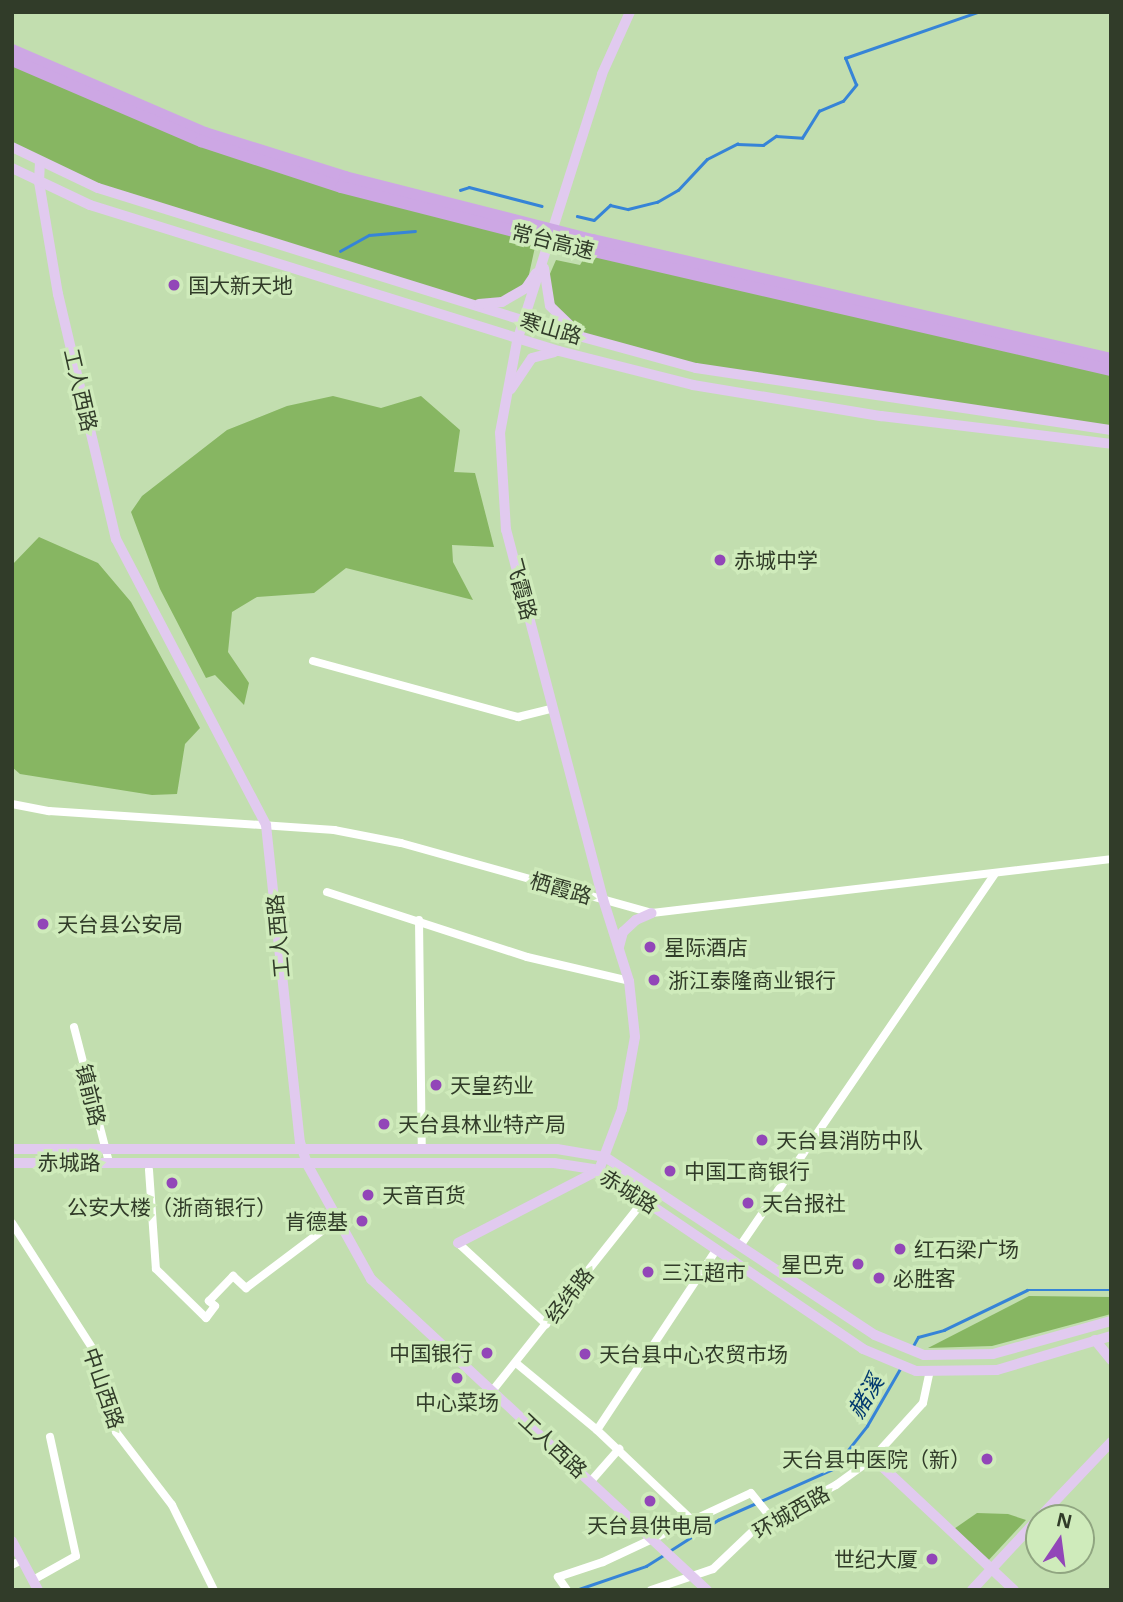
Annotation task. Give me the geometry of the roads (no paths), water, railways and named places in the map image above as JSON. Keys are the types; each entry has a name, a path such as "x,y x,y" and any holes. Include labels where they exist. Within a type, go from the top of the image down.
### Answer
{"highway":[{"name":"常台高速","path":"12,50 205,132 345,177 526,229"},
{"name":"常台高速","path":"12,60 201,141 341,187 1111,370"},
{"name":"常台高速","path":"591,245 1111,359"}],"main road":[{"name":"飞霞路","path":"599,1170 622,1109 635,1037 629,981 603,900 500,493 500,433 517,341 602,74 630,12"},
{"name":"寒山路","path":"12,147 98,188 524,321 709,370 1111,430"},
{"name":"工人西路","path":"40,162 39,182 58,294 116,539 266,825 302,1149 307,1164 335,1221 371,1279 707,1590"},
{"name":"寒山路","path":"12,168 90,205 517,341 706,387 881,416 1111,444"},
{"path":"472,304 502,302 526,288 543,262"},
{"path":"543,262 550,306 584,337"},
{"path":"493,333 505,342 512,364"},
{"path":"505,400 532,358 559,351"},
{"path":"619,947 624,932 636,920 652,914"},
{"name":"赤城路","path":"12,1149 557,1149 605,1157 875,1335 924,1355 993,1354 1111,1321"},
{"path":"471,1150 471,1164"},
{"name":"赤城路","path":"12,1163 554,1163 599,1170 863,1349 916,1371 997,1370 1111,1336"},
{"path":"458,1243 599,1170"},
{"path":"776,1289 784,1275"},
{"path":"1095,1340 1111,1360"},
{"path":"1052,1504 1111,1442"},
{"path":"873,1458 1014,1590"},
{"path":"972,1590 1025,1533"},
{"path":"12,1541 17,1563 36,1585"}],"street":[{"path":"313,661 518,717 553,708"},
{"name":"栖霞路","path":"12,804 49,811 334,830 401,843 652,914 1111,859"},
{"path":"740,1246 994,875"},
{"path":"327,892 527,957 629,981"},
{"path":"419,920 422,1150"},
{"name":"镇前路","path":"74,1027 110,1162"},
{"path":"149,1170 156,1269 206,1318 215,1306 209,1301 233,1276 246,1288 335,1221"},
{"name":"经纬路","path":"493,1390 644,1200"},
{"name":"中山西路","path":"12,1223 93,1349 116,1432 172,1505 214,1590"},
{"path":"458,1243 546,1324"},
{"path":"597,1430 717,1248"},
{"path":"516,1363 597,1430 695,1522"},
{"name":"环城西路","path":"651,1590 713,1569 772,1519 836,1485 873,1458 923,1403 930,1371"},
{"path":"36,1585 76,1556 50,1437"},
{"path":"592,1481 619,1450"},
{"path":"567,1590 558,1577 654,1540 695,1522 718,1506 751,1493 772,1519"}],"waterway":[{"path":"577,216 594,220 610,205 628,209 657,202 678,190 707,159 737,144 763,145 776,136 802,138 819,111 843,101 856,85 845,58 978,12"},
{"path":"460,190 469,187 542,206"},
{"path":"340,251 369,235 415,231"},
{"name":"赭溪","path":"913,1346 918,1337 944,1330 1027,1290 1111,1290"},
{"name":"赭溪","path":"671,1550 718,1520 833,1469 867,1426 901,1367"},
{"name":"赭溪","path":"576,1590 646,1566 665,1554"}],"place":[{"name":"国大新天地","path":"174,285"},
{"name":"赤城中学","path":"720,560"},
{"name":"天台县公安局","path":"43,924"},
{"name":"星际酒店","path":"650,947"},
{"name":"浙江泰隆商业银行","path":"654,980"},
{"name":"天皇药业","path":"436,1085"},
{"name":"天台县林业特产局","path":"384,1124"},
{"name":"天台县消防中队","path":"762,1140"},
{"name":"中国工商银行","path":"670,1171"},
{"name":"公安大楼（浙商银行）","path":"172,1183"},
{"name":"天音百货","path":"368,1195"},
{"name":"天台报社","path":"748,1203"},
{"name":"肯德基","path":"362,1221"},
{"name":"红石梁广场","path":"900,1249"},
{"name":"星巴克","path":"858,1264"},
{"name":"三江超市","path":"648,1272"},
{"name":"必胜客","path":"879,1278"},
{"name":"中国银行","path":"487,1353"},
{"name":"天台县中心农贸市场","path":"585,1354"},
{"name":"中心菜场","path":"457,1378"},
{"name":"天台县中医院（新）","path":"987,1459"},
{"name":"天台县供电局","path":"650,1501"},
{"name":"世纪大厦","path":"932,1559"}]}
